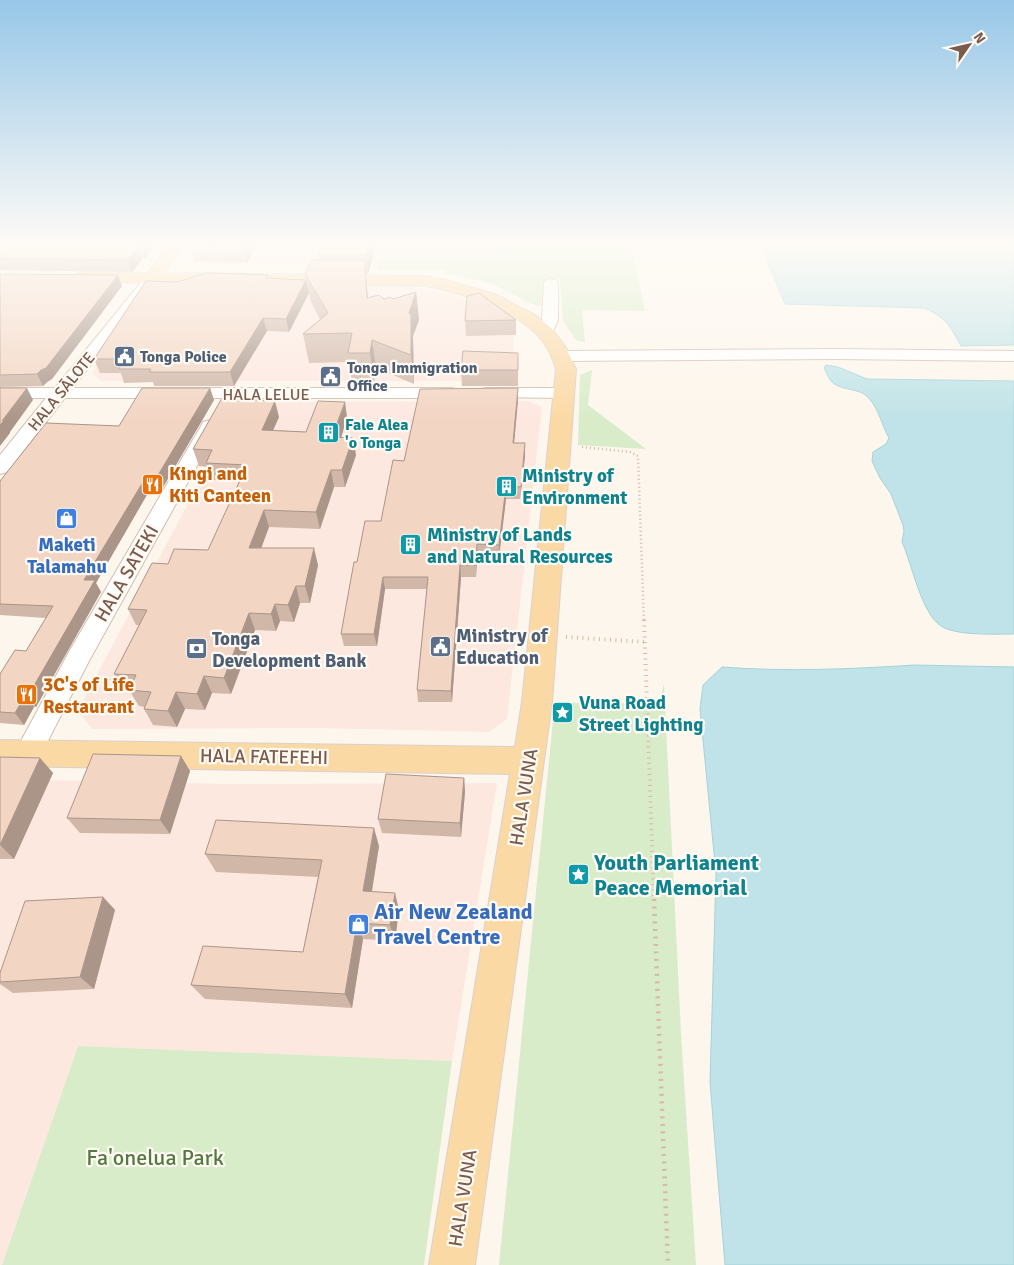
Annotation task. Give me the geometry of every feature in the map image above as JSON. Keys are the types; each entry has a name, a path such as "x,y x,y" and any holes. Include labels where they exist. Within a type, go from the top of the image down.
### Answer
{"main road":[{"path":"500,303 554,345"},
{"name":"HALA VUNA","path":"452,1265 537,702 566,369 554,345"},
{"name":"HALA FATEFEHI","path":"14,753 528,761"}],"street":[{"name":"HALA SĀLOTE","path":"0,468 131,303"},
{"path":"550,303 550,320 554,345 835,354 1014,356"},
{"name":"HALA LELUE","path":"0,393 563,393"},
{"name":"HALA SATEKI","path":"14,753 79,657 228,394"}],"path":[{"path":"579,447 630,452 638,456 668,1265"},
{"path":"542,635 645,642"}],"shaded area":[{"path":"145,303 474,303 513,326 514,381 101,381 92,373"},
{"path":"529,401 542,407 507,719 489,732 317,728 92,729 78,710 239,408 254,402"},
{"path":"0,779 226,784 497,783 452,1061 78,1046 2,1265 0,1265"}],"green space":[{"path":"531,303 546,303 546,306"},
{"path":"562,303 643,303 645,311 582,310 585,342 577,341 563,321"},
{"path":"592,370 588,405 646,449 578,445 580,375"},
{"path":"664,684 681,1034 696,1265 499,1265 554,710 567,703 659,703"},
{"name":"Fa'onelua Park","path":"78,1046 452,1061 424,1265 2,1265"}],"water":[{"path":"1014,303 1014,345 961,346 947,323 938,315 924,308 785,304"},
{"path":"826,365 838,367 867,379 1014,381 1014,634 976,634 956,631 941,626 934,620 923,600 902,542 903,525 891,494 880,478 872,461 873,452 886,444 889,438 869,398 860,392 834,384 824,368"},
{"path":"915,665 1014,667 1014,1265 725,1265 710,1082 716,874 700,709 703,685 722,667 818,669"}],"building":[{"path":"0,303 96,303 46,368 37,374 0,375"},
{"path":"131,303 294,303 286,319 263,318 230,372 149,372 151,369 119,369 124,359 94,359"},
{"path":"322,303 412,303 409,313 411,315 411,355 372,340 370,353 348,353 352,333 303,334 328,313"},
{"path":"466,303 493,303 516,320 465,321"},
{"path":"463,351 518,353 518,370 461,370"},
{"path":"0,388 27,388 0,425"},
{"path":"142,388 210,388 154,482 143,482 84,580 95,580 28,696 25,696 15,713 0,712 0,674 15,650 26,651 53,606 0,604 0,481 46,423 119,426"},
{"path":"518,388 513,443 525,443 521,487 506,486 499,545 477,544 476,565 460,565 451,691 417,690 428,577 383,577 374,634 341,634 354,562 357,562 365,521 381,521 393,460 404,461 420,389"},
{"path":"222,398 275,401 262,430 306,432 318,401 345,402 332,437 353,438 342,470 331,470 316,512 264,510 249,548 314,548 305,586 296,586 288,605 275,604 271,614 249,613 224,678 204,676 197,694 176,692 168,711 144,709 151,692 129,690 136,675 114,674 147,610 128,609 152,563 168,564 174,549 208,550 247,465 206,463 212,450 193,449"},
{"path":"93,754 181,756 160,820 67,818"},
{"path":"0,757 40,758 0,845"},
{"path":"386,774 464,778 460,823 378,819"},
{"name":"Air New Zealand Travel Centre","path":"216,820 374,828 363,891 395,893 390,925 357,923 345,994 191,985 203,946 303,952 322,860 205,854"},
{"path":"103,897 80,977 0,982 0,973 25,901"}],"place":[{"name":"Tonga Police","path":"124,356"},
{"name":"Tonga Immigration Office","path":"331,376"},
{"name":"Fale Alea 'o Tonga","path":"329,433"},
{"name":"Kingi and Kiti Canteen","path":"153,484"},
{"name":"Ministry of Environment","path":"506,486"},
{"name":"Maketi Talamahu","path":"67,518"},
{"name":"Ministry of Lands and Natural Resources","path":"411,545"},
{"name":"Ministry of Education","path":"440,646"},
{"name":"Tonga Development Bank","path":"196,649"},
{"name":"3C's of Life Restaurant","path":"27,695"},
{"name":"Vuna Road Street Lighting","path":"563,713"},
{"name":"Youth Parliament Peace Memorial","path":"578,875"},
{"name":"Air New Zealand Travel Centre","path":"358,924"}]}
